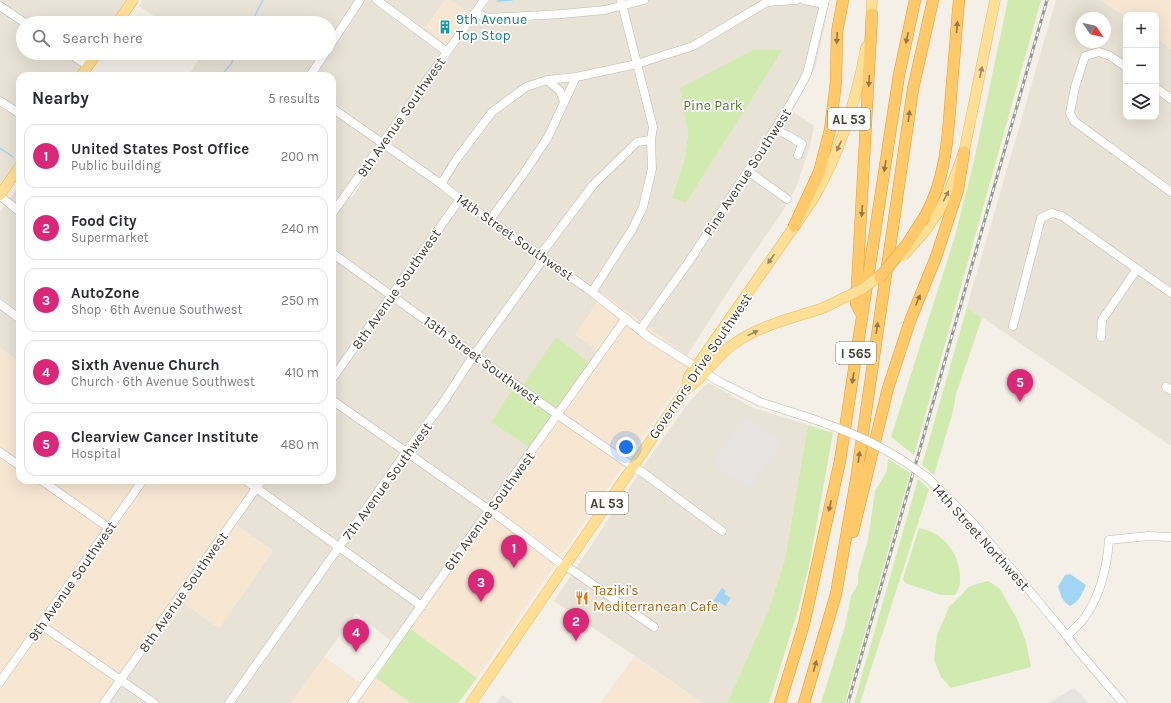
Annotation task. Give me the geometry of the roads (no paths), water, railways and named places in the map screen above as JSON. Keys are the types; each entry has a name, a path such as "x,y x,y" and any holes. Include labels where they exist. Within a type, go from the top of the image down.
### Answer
{"highway":[{"path":"794,226 820,172 830,130 836,82 837,32 843,0"},
{"name":"I 565","path":"780,703 804,624 840,461 899,75 915,0"},
{"name":"I 565","path":"804,703 836,594 856,480 913,89 933,0"},
{"path":"880,277 907,244 925,216 942,175 947,141 959,0"},
{"path":"862,315 856,304 856,297 872,14"},
{"path":"836,594 856,522 888,388 910,321 936,257 958,190 964,152"}],"main road":[{"path":"122,16 133,0"},
{"name":"AL 53","path":"794,226 812,201 824,180 842,138 855,100 864,60 872,14 872,0"},
{"name":"AL 53","path":"700,369 735,343 752,333 772,324 823,308 862,289 880,277 926,230 939,211 951,187 964,152 995,0"},
{"path":"84,72 92,60"},
{"path":"0,195 16,172"},
{"name":"Governors Drive Southwest","path":"471,703 686,389 689,376 700,369 794,226"}],"street":[{"path":"336,36 360,0"},
{"path":"377,0 447,52"},
{"name":"9th Avenue Southwest","path":"336,208 484,0"},
{"path":"475,13 488,18 554,15 605,10 622,3 644,0"},
{"path":"441,184 456,160 492,112 526,87 547,80 576,77 637,64 693,46 767,2 796,0"},
{"path":"804,0 824,2"},
{"name":"Pine Avenue Southwest","path":"640,330 690,260 775,130 807,74 824,2"},
{"path":"592,292 632,230 643,207 652,169 653,127 622,3"},
{"path":"0,6 16,17"},
{"path":"1123,65 1110,56 1099,52 1085,56 1075,87 1070,113 1074,121 1171,192"},
{"path":"79,60 88,66"},
{"path":"313,72 320,60"},
{"path":"490,220 548,137 576,77"},
{"path":"547,80 560,91 564,102"},
{"path":"1159,90 1171,99"},
{"path":"0,101 16,111"},
{"name":"14th Street Southwest","path":"336,111 592,292 650,338 700,369"},
{"path":"775,130 802,144 798,155"},
{"name":"7th Avenue Southwest","path":"229,703 539,265 544,250 593,185 637,142 652,140"},
{"path":"748,171 787,199"},
{"path":"0,195 16,209"},
{"name":"8th Avenue Southwest","path":"336,373 460,199"},
{"path":"1013,326 1041,218 1052,213 1062,216 1171,293"},
{"name":"13th Street Southwest","path":"336,256 558,415 642,472 722,531"},
{"path":"1101,336 1102,320 1137,269"},
{"path":"0,304 16,316"},
{"name":"6th Avenue Southwest","path":"352,703 626,318"},
{"name":"14th Street Northwest","path":"700,369 718,381 750,398 842,429 877,444 908,463 929,479 974,524 1123,703"},
{"path":"336,403 489,510 564,566 654,627"},
{"path":"0,452 16,463"},
{"path":"47,484 109,528"},
{"name":"9th Avenue Southwest","path":"0,682 140,484"},
{"path":"250,484 421,607"},
{"name":"8th Avenue Southwest","path":"104,703 259,484"},
{"path":"1067,636 1084,619 1095,601 1103,580 1109,540 1148,536 1171,537"},
{"path":"41,625 154,703"}],"water":[{"path":"1070,574 1086,585 1082,595 1070,606 1063,600 1058,587 1065,575"},
{"path":"722,588 726,591 724,594 731,598 725,606 719,602 717,603 713,601"}],"waterway":[{"path":"255,16 263,0"},
{"path":"497,1 512,0"},
{"path":"224,72 233,60"},
{"path":"0,148 13,157"}],"railway":[{"path":"848,703 1047,0"}],"place":[{"name":"9th Avenue Top Stop","path":"445,27"},
{"name":"Clearview Cancer Institute","path":"1020,402"},
{"name":"United States Post Office","path":"514,568"},
{"name":"Taziki's Mediterranean Cafe","path":"582,598"},
{"name":"AutoZone","path":"481,602"},
{"name":"Food City","path":"576,641"},
{"name":"Sixth Avenue Church","path":"356,652"}],"park label":[{"name":"Pine Park","path":"713,105"}]}
